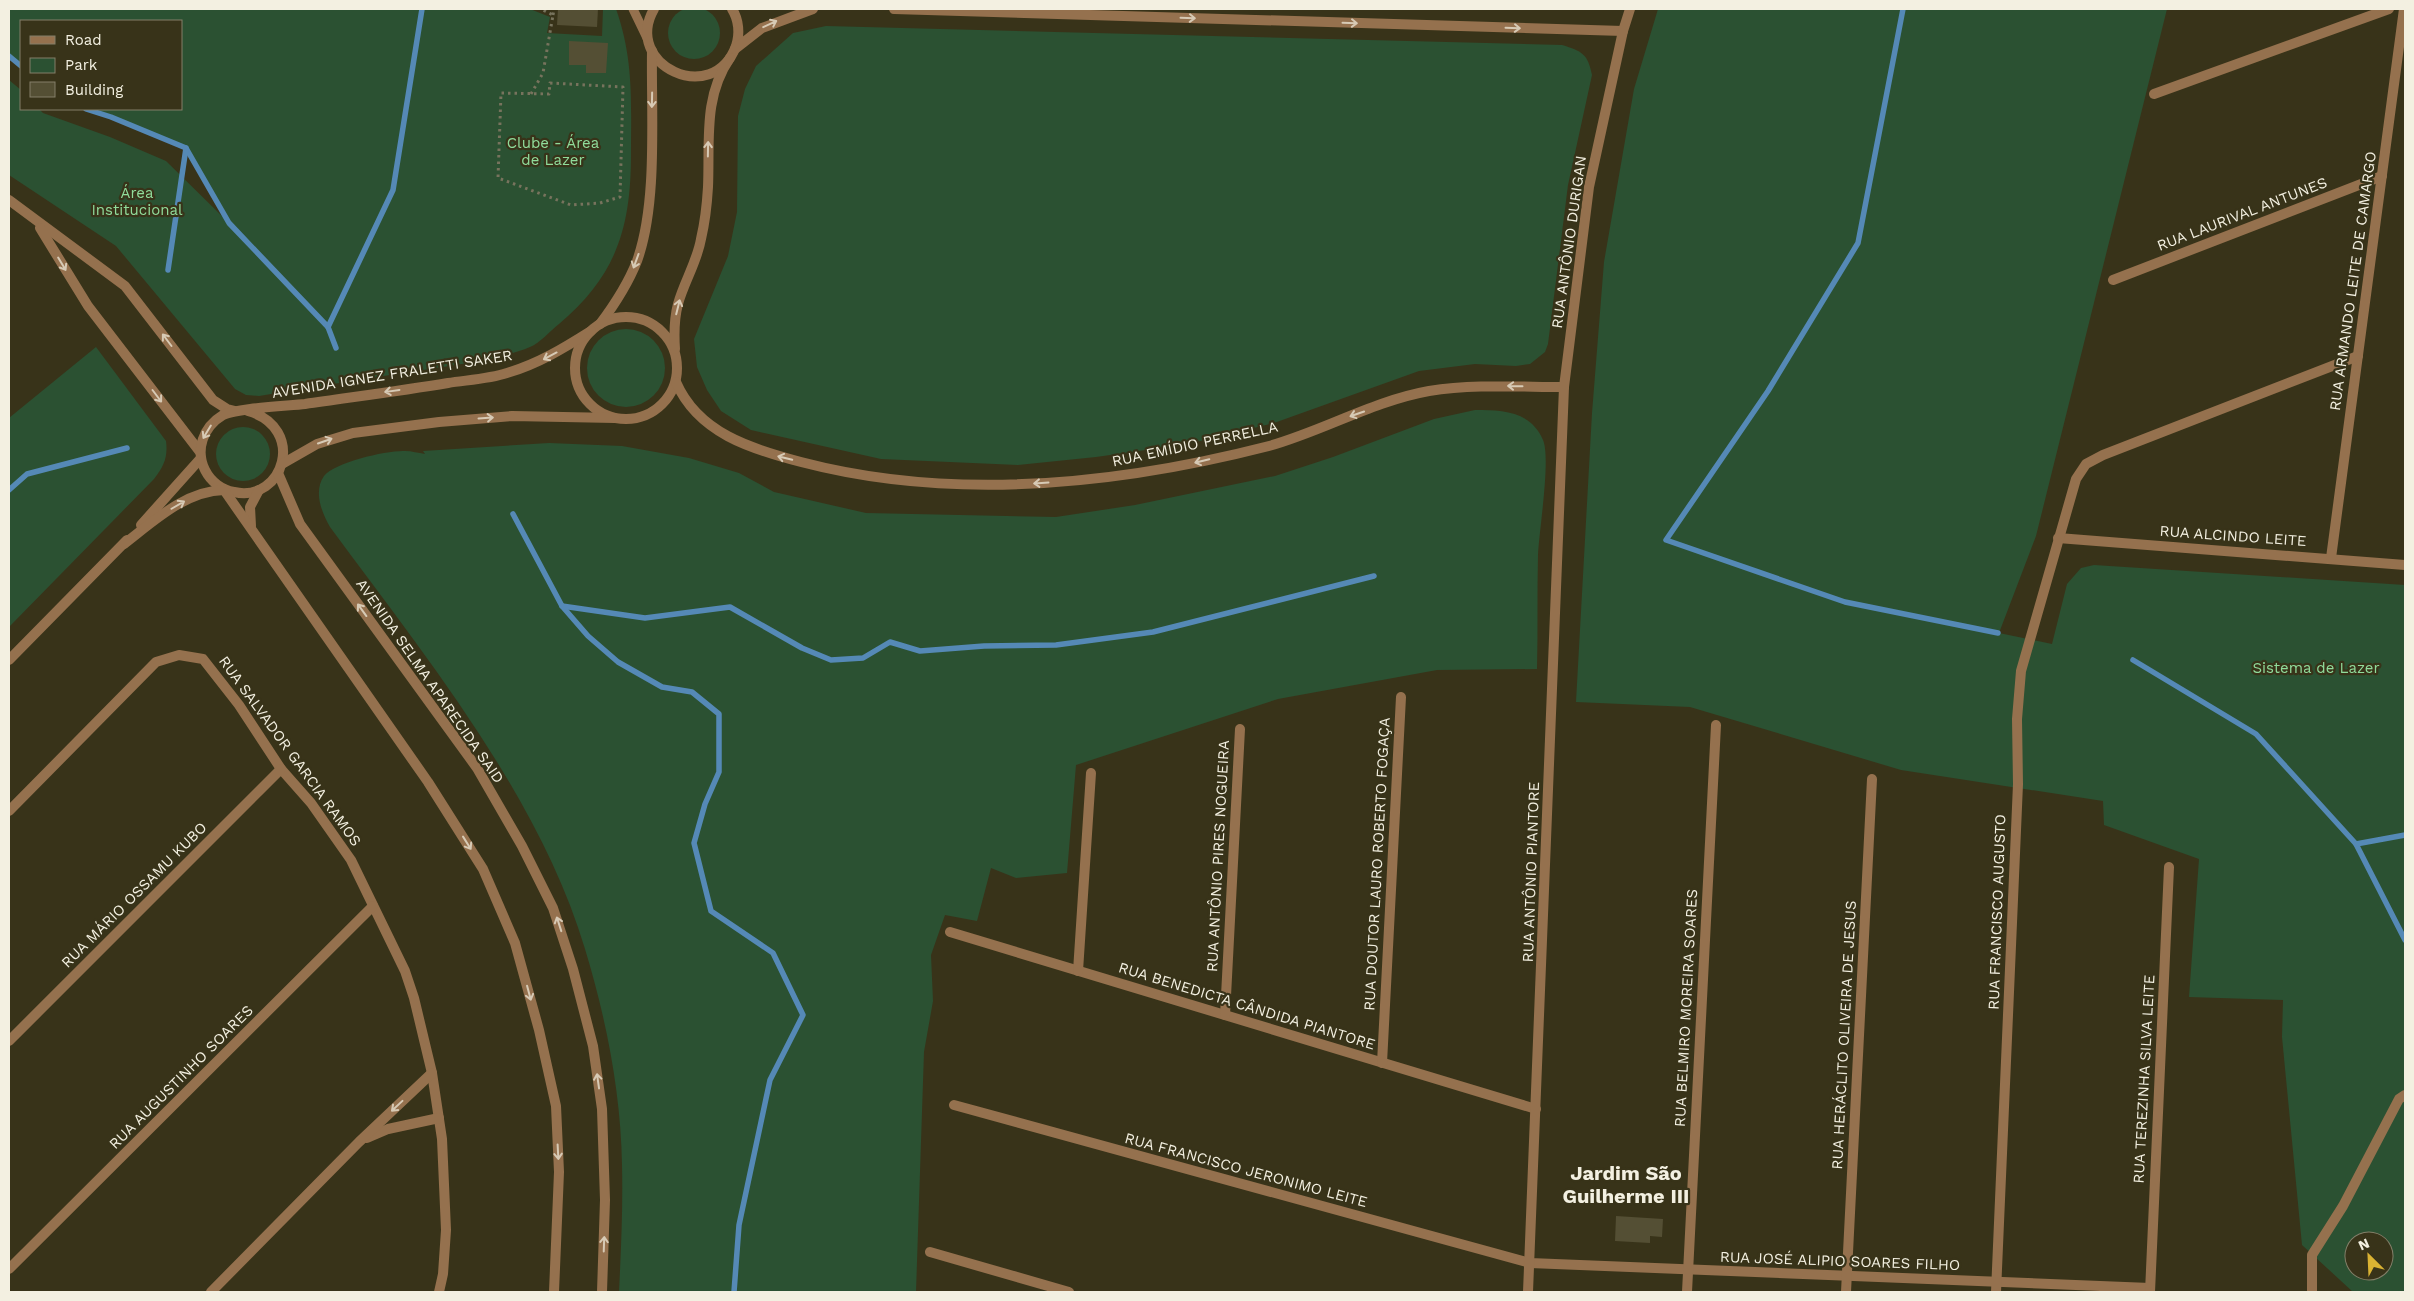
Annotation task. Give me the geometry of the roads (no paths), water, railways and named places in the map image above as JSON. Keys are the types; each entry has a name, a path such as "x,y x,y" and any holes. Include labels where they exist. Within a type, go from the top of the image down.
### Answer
{"street":[{"name":"AVENIDA IGNEZ FRALETTI SAKER","path":"248,411 505,374 549,357 600,324 623,292 637,260 645,232 650,192 649,22 654,9"},
{"path":"124,544 181,503 212,490 248,493 259,490 269,484 280,468 317,444 353,433 439,422 512,416 634,418 652,412 667,398 676,382 674,328 678,304 701,242 706,215 708,129 712,98 719,73 732,54 738,32 738,22 732,9"},
{"name":"AVENIDA IGNEZ FRALETTI SAKER","path":"650,46 666,68 687,76 709,74 762,28 813,9"},
{"path":"894,9 1623,31"},
{"name":"RUA ANTÔNIO DURIGAN","path":"1562,452 1564,386 1589,188 1623,31 1630,9"},
{"path":"2154,94 2389,9"},
{"name":"RUA ARMANDO LEITE DE CAMARGO","path":"2331,558 2404,9"},
{"name":"RUA LAURIVAL ANTUNES","path":"2113,280 2382,176"},
{"path":"9,200 37,223 125,286 213,400 227,409 248,411 264,417 277,430 283,446 280,468"},
{"path":"37,223 88,306 201,455 207,474 224,490 402,740 483,869 516,943 539,1030 556,1106 559,1172 554,1292"},
{"name":"AVENIDA IGNEZ FRALETTI SAKER","path":"600,324 620,317 631,317 646,321 667,337 676,355"},
{"name":"AVENIDA IGNEZ FRALETTI SAKER","path":"591,331 584,339 576,360 577,382 588,402 606,415 615,418"},
{"name":"RUA FRANCISCO AUGUSTO","path":"1996,1287 2018,784 2017,718 2022,671 2076,479 2086,464 2103,455 2358,356"},
{"name":"RUA EMÍDIO PERRELLA","path":"676,382 693,408 717,431 750,448 832,470 895,481 974,485 1034,484 1102,479 1182,465 1302,436 1349,417 1427,392 1479,385 1564,386"},
{"path":"9,660 124,544 201,455 207,430 225,414 236,411"},
{"name":"RUA ANTÔNIO PIANTORE","path":"1528,1292 1562,452"},
{"name":"AVENIDA SELMA APARECIDA SAID","path":"280,468 300,524 477,768 522,846 553,908 573,969 593,1046 602,1110 605,1200 602,1292"},
{"path":"252,529 250,506 259,490"},
{"name":"RUA ALCINDO LEITE","path":"2058,538 2405,565"},
{"name":"RUA SALVADOR GARCIA RAMOS","path":"9,811 156,662 180,655 203,659 238,705 281,769 311,803 351,860 411,989 432,1073 443,1147 446,1230 440,1290"},
{"name":"RUA DOUTOR LAURO ROBERTO FOGAÇA","path":"1382,1063 1401,697"},
{"name":"RUA BELMIRO MOREIRA SOARES","path":"1687,1292 1716,725"},
{"name":"RUA ANTÔNIO PIRES NOGUEIRA","path":"1225,1015 1240,729"},
{"name":"RUA MÁRIO OSSAMU KUBO","path":"9,1041 281,769"},
{"path":"1078,970 1091,773"},
{"name":"RUA HERÁCLITO OLIVEIRA DE JESUS","path":"1846,1292 1872,779"},
{"name":"RUA TEREZINHA SILVA LEITE","path":"2150,1290 2168,867"},
{"name":"RUA AUGUSTINHO SOARES","path":"9,1269 373,906"},
{"name":"RUA BENEDICTA CÂNDIDA PIANTORE","path":"950,932 1536,1109"},
{"path":"211,1292 359,1142 432,1073"},
{"path":"2312,1292 2312,1255 2343,1206 2399,1099 2405,1095"},
{"name":"RUA FRANCISCO JERONIMO LEITE","path":"954,1104 1530,1264"},
{"path":"359,1142 388,1130 439,1118"},
{"path":"930,1252 1070,1292"},
{"name":"RUA JOSÉ ALIPIO SOARES FILHO","path":"1530,1264 1847,1276 1996,1287 2150,1290"}],"lane":[{"name":"AVENIDA IGNEZ FRALETTI SAKER","path":"633,9 650,46"},
{"name":"AVENIDA IGNEZ FRALETTI SAKER","path":"647,9 649,22"}],"waterway":[{"path":"328,327 393,190 422,9"},
{"path":"1903,9 1858,243 1768,391 1666,540 1845,602 1998,633"},
{"path":"9,56 20,65"},
{"path":"89,110 186,148 229,223 328,327 336,348"},
{"path":"168,270 186,148"},
{"path":"9,490 27,474 127,448"},
{"path":"513,514 562,606 588,636 618,662 662,687 692,692 719,714 719,772 705,804 694,843 711,911 773,953 803,1015 770,1080 739,1225 734,1292"},
{"path":"562,606 645,618 730,607 802,648 831,660 863,658 890,642 920,651 984,646 1056,645 1153,632 1374,576"},
{"path":"2133,660 2256,734 2356,844 2405,940"},
{"path":"2356,844 2405,835"}],"district":[{"name":"Jardim São Guilherme III","path":"1626,1184"}],"park label":[{"name":"Clube - Área de Lazer","path":"553,152"},
{"name":"Área Institucional","path":"137,202"},
{"name":"Sistema de Lazer","path":"2316,668"}]}
